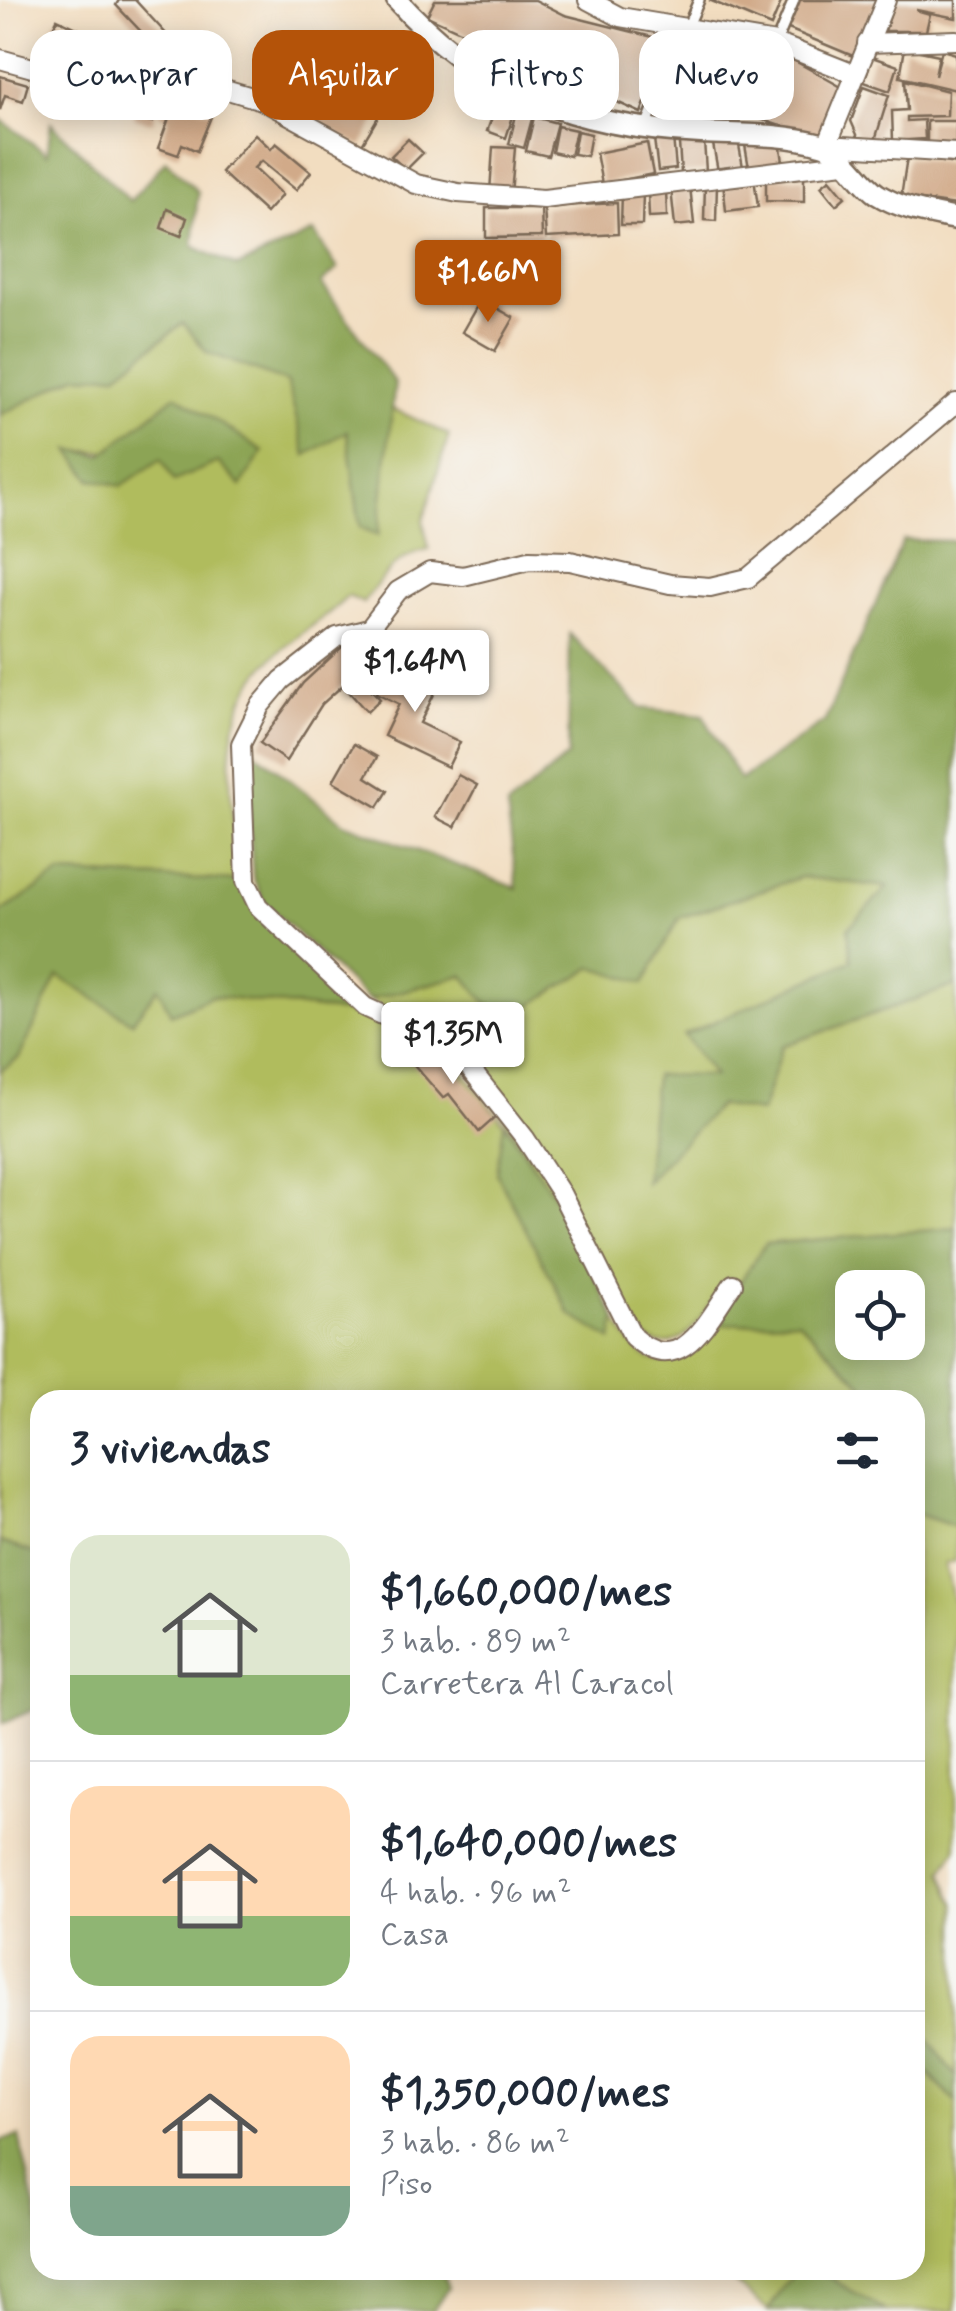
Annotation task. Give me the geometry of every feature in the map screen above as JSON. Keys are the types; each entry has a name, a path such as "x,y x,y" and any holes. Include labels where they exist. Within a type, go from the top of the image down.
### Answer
{"street":[{"path":"828,144 886,0"},
{"path":"596,2 620,17 687,30"},
{"path":"408,5 497,85 574,115 700,134 764,134 828,144 956,153"},
{"path":"868,43 956,40"},
{"path":"794,50 854,74"},
{"path":"0,59 66,77 177,75 262,100 416,184 458,193 544,199 844,163"},
{"path":"828,144 875,192 904,208 956,219"},
{"path":"732,1284 685,1348 668,1355 648,1351 633,1337 562,1195 525,1138 454,1048 364,1007 258,906 246,880 240,744 260,706 282,680 337,636 369,629 414,578 430,572 464,576 543,560 570,561 670,584 710,587 748,578 956,404"}],"lane":[{"path":"687,30 699,0"},
{"path":"781,30 794,0"},
{"path":"646,126 649,120"}],"green space":[{"path":"0,119 47,154 51,123 130,201 166,160 198,192 193,246 237,267 314,232 338,269 321,283 395,383 378,535 360,527 347,431 306,455 287,382 207,352 183,323 117,374 76,376 0,415"},
{"path":"183,323 207,352 287,382 347,430 360,527 378,535 389,407 449,435 423,521 429,549 399,562 363,603 348,596 274,656 248,689 238,714 230,769 239,881 60,874 0,913 0,415 76,376 117,374","holes":["71,451 262,452 218,462 162,458 91,479"]},
{"path":"176,395 263,451 241,486 218,462 174,481 161,459 121,486 91,479 70,450 102,455"},
{"path":"903,540 956,541 956,985 782,1046 761,1112 719,1105 645,1182 655,1075 714,1076 684,1035 852,961 848,928 888,887 801,877 679,918 644,983 593,967 503,1022 463,975 368,1000 265,903 253,878 244,743 344,823 517,888 507,807 568,756 570,634 641,708 703,715 740,780 825,721"},
{"path":"60,874 239,881 361,1014 211,996 171,1014 158,988 132,1022 58,976 19,1058 0,1071 0,913"},
{"path":"801,877 889,887 852,961 685,1035 715,1076 645,1180 719,1105 761,1112 782,1046 956,985 956,1228 765,1244 740,1283 728,1278 690,1331 667,1344 653,1342 638,1332 458,1043 368,1000 463,975 503,1022 593,967 644,982 679,918"},
{"path":"58,975 132,1022 158,987 171,1014 211,996 361,1014 450,1055 504,1123 612,1339 616,1319 638,1351 661,1361 686,1352 712,1325 798,1320 868,1390 30,1390 30,1552 0,1542 0,1071 19,1058"},
{"path":"504,1123 556,1198 616,1319 612,1340 570,1314 497,1174"},
{"path":"956,1228 956,1527 925,1516 925,1390 868,1390 838,1360 925,1360 925,1270 835,1270 835,1357 798,1320 712,1325 765,1244"},
{"path":"925,1516 956,1527 956,1561 945,1564 956,1612 956,1850 942,1872 956,1905 956,2077 925,2035"},
{"path":"0,1542 30,1552 30,1711 3,1723"},
{"path":"925,2035 956,2077 956,2102 925,2071"},
{"path":"925,2071 956,2102 956,2311 886,2311 833,2280 925,2280"},
{"path":"19,2136 30,2185 30,2280 445,2280 448,2288 433,2311 0,2311 0,2141"},
{"path":"732,2280 789,2280 768,2310"},
{"path":"789,2280 833,2280 886,2311 768,2311"}],"building":[{"path":"119,0 135,0 163,30 140,30 116,5"},
{"path":"435,0 535,0 565,15 639,34 639,112 619,103 619,30 458,30 427,16"},
{"path":"709,0 782,0 771,26"},
{"path":"798,0 877,0 853,56 786,28"},
{"path":"895,0 956,0 956,18 916,10 930,14 926,31 885,31"},
{"path":"57,19 81,30 52,30"},
{"path":"905,48 939,55 935,76 942,50 956,54 956,90 900,77"},
{"path":"872,57 898,66 890,91 864,82"},
{"path":"794,60 843,88 822,141 763,120 794,120"},
{"path":"0,76 28,84 23,101 5,95 0,110"},
{"path":"905,80 948,91 947,116 907,117 907,121 924,120 925,139 893,141 892,111 907,110"},
{"path":"864,86 889,95 875,140 858,137 851,121"},
{"path":"168,120 210,120 197,151 182,144 178,155 158,148"},
{"path":"316,120 376,120 361,146"},
{"path":"491,120 512,120 506,138 487,131"},
{"path":"515,120 532,120 524,148 509,144"},
{"path":"533,120 557,123 548,156 526,151"},
{"path":"927,121 956,121 956,144 927,144"},
{"path":"557,126 576,130 570,156 552,152"},
{"path":"577,131 591,134 587,156 573,154"},
{"path":"255,134 271,149 276,143 311,172 296,190 261,161 254,168 282,195 266,213 221,172"},
{"path":"673,137 676,169 658,171 654,139"},
{"path":"408,139 423,153 406,170 391,156"},
{"path":"738,140 743,167 718,171 713,144"},
{"path":"780,140 783,162 749,168 745,145"},
{"path":"704,141 706,171 681,173 679,143"},
{"path":"647,143 653,174 602,184 596,153"},
{"path":"493,147 515,148 511,193 490,192"},
{"path":"907,157 956,164 956,205 901,197"},
{"path":"766,177 804,178 804,202 766,201"},
{"path":"754,178 758,207 726,211 723,181"},
{"path":"830,179 845,197 836,205 821,186"},
{"path":"705,184 717,184 716,221 704,220"},
{"path":"690,186 694,224 675,226 671,189"},
{"path":"666,190 667,216 649,217 648,191"},
{"path":"622,192 643,193 642,225 621,225"},
{"path":"617,203 618,234 546,238 544,207"},
{"path":"486,208 541,208 542,237 486,238"},
{"path":"167,209 187,218 181,236 161,228"},
{"path":"481,299 514,318 495,351 462,332"},
{"path":"344,645 364,666 356,674 380,699 367,712 343,685 322,704 286,761 260,743 303,683"},
{"path":"411,663 428,671 423,681 437,688 420,723 460,742 448,767 384,736 399,704 377,693 391,666 406,673"},
{"path":"354,744 377,757 366,777 388,791 378,807 333,781"},
{"path":"458,775 477,785 455,827 435,817"},
{"path":"420,1050 443,1054 497,1116 479,1132 449,1094 443,1098 409,1059"}]}
